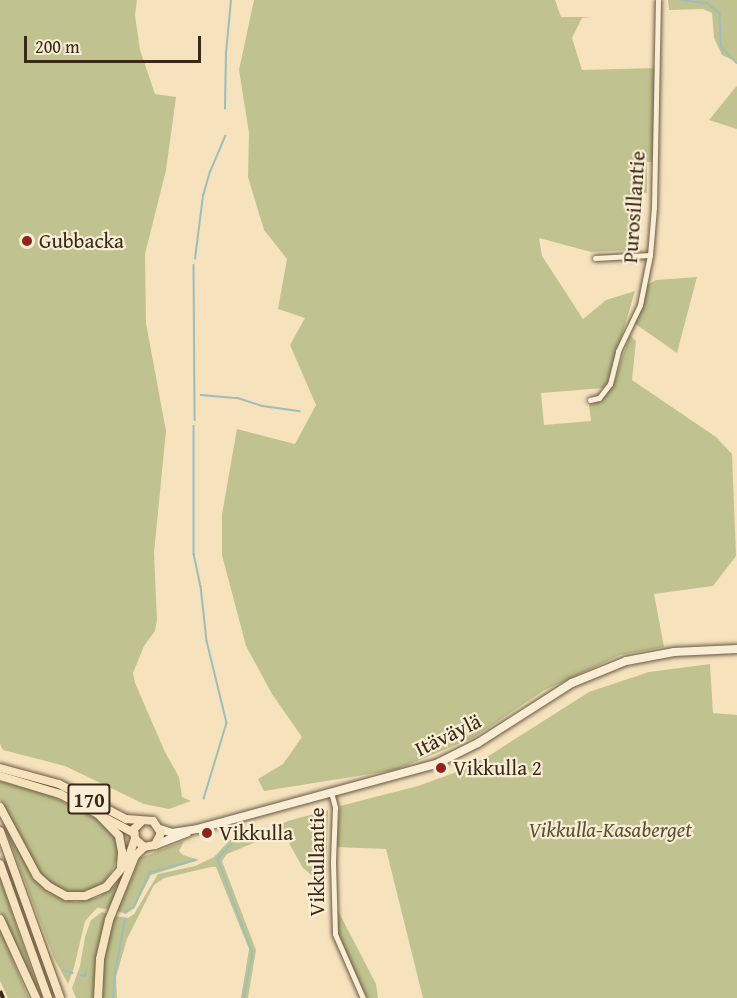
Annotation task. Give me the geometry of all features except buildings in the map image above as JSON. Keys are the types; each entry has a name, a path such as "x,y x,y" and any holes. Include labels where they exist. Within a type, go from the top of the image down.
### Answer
{"main road":[{"name":"Itäväylä","path":"155,845 197,829 446,760 594,672 644,657 703,650 737,649"},
{"name":"170","path":"0,768 59,784 119,817 141,822"},
{"name":"170","path":"0,776 46,789 97,813 134,836"},
{"path":"0,807 37,876 58,892 78,897 92,894 106,887 120,871 131,854 134,836 141,822 153,822 160,829 160,837 155,845 144,847 135,856 109,920 100,959 98,998"},
{"path":"97,813 119,836 122,852 120,871"},
{"name":"Itäväylä","path":"160,829 172,833 197,829"},
{"path":"0,831 60,998"},
{"path":"134,836 144,847"},
{"path":"0,864 48,998"},
{"path":"0,919 36,998"}],"street":[{"name":"Purosillantie","path":"590,400 599,398 610,384 618,351 640,305 650,255 654,207 658,0"},
{"path":"595,258 650,255"},
{"name":"Vikkullantie","path":"331,792 335,807 333,862 335,934 363,998"}],"green space":[{"path":"0,0 137,0 135,15 140,50 155,94 176,97 166,170 145,254 146,323 166,431 154,553 157,620 155,631 144,646 133,673 135,683 165,752 179,777 182,797 191,801 169,809 144,804 65,766 3,750 0,744"},
{"path":"254,0 555,0 561,17 592,17 582,18 572,38 582,70 657,68 656,162 647,162 647,193 634,193 631,250 591,252 539,238 542,256 583,319 606,300 635,291 608,382 604,388 541,393 544,425 591,421 589,404 599,400 613,385 630,335 636,341 632,380 716,437 732,454 736,556 713,586 654,594 664,647 620,655 543,691 473,738 395,770 264,791 258,779 283,764 302,737 272,694 246,646 222,555 222,514 237,429 295,444 316,405 290,345 305,318 278,309 287,259 264,230 248,177 249,133 239,70"},
{"path":"668,0 737,0 737,62 722,55 714,38 712,13 703,9 669,10"},
{"path":"737,86 737,129 709,120 735,88"},
{"path":"697,277 677,353 634,323 643,305 647,285 656,280"},
{"name":"Vikkulla-Kasaberget","path":"710,664 713,713 737,715 737,998 423,998 386,849 336,847 340,806 418,786 454,773 487,757 589,692 649,672"},
{"path":"0,781 52,796 106,824 116,837 119,856 106,881 84,893 70,892 53,886 37,870 18,839 0,799"},
{"path":"328,810 326,881 315,878 303,868 290,845 289,835 283,831 227,854 222,861 256,950 248,998 241,998 249,949 216,867 211,867 164,878 154,885 127,939 116,977 117,998 102,998 103,959 114,916 128,918 134,914 158,874 195,866 214,857 230,840 245,840 288,821"},
{"path":"6,831 42,886 63,899 76,902 99,897 117,884 129,863 109,909 97,908 85,921 68,984 54,958"},
{"path":"184,841 179,851 183,855 199,860 151,875 134,908 126,914 117,911 140,858"},
{"path":"0,877 37,987 36,989 0,911"},
{"path":"335,905 376,984 378,998 367,998 337,934"},
{"path":"102,912 107,914 97,958 95,998 76,998 72,988 80,966 85,937 91,920"},
{"path":"0,929 29,998 8,998 0,981"}],"waterway":[{"path":"225,109 226,53 231,0"},
{"path":"681,0 707,3 720,13 721,46 737,63"},
{"path":"195,259 203,196 225,136"},
{"path":"194,265 195,420"},
{"path":"201,395 238,398 263,406 300,411"},
{"path":"194,426 194,554 201,586 207,641 227,723 204,799"},
{"path":"234,842 218,859 253,954 244,998"},
{"path":"125,912 134,907 149,873 195,860"},
{"path":"113,998 125,919"},
{"path":"63,970 73,973"},
{"path":"81,975 85,976 86,972"}],"railway":[{"path":"0,991 3,998"}],"place":[{"name":"Gubbacka","path":"27,241"},
{"name":"Vikkulla 2","path":"441,768"},
{"name":"Vikkulla","path":"207,833"}]}
